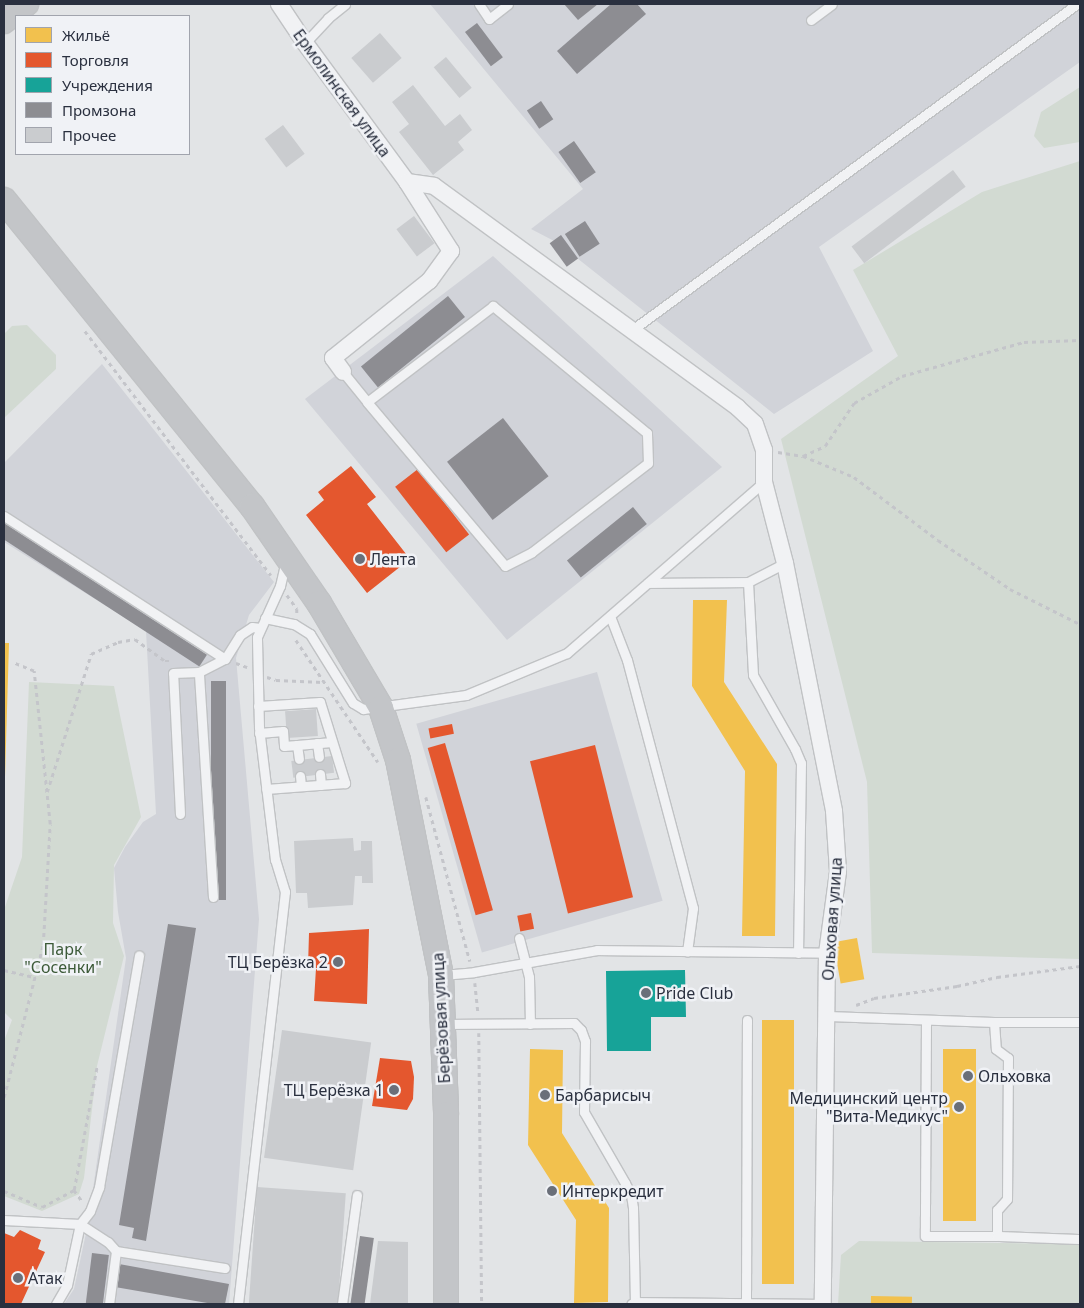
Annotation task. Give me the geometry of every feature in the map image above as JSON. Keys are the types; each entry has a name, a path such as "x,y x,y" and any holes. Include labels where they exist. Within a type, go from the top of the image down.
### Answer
{"street":[{"path":"4,21 26,4"},
{"name":"Ермолинская улица","path":"279,4 305,43 407,182 451,251 429,281 333,358 343,372"},
{"name":"Ольховая улица","path":"407,182 434,186 738,408 755,424 764,450 764,482 785,563 834,811 838,872 826,954 828,1016 823,1304"},
{"name":"Берёзовая улица","path":"4,200 252,506 319,603 381,708 398,760 441,975 446,1114 448,1303"}],"lane":[{"path":"305,43 328,18 345,4"},
{"path":"479,4 489,19 508,4"},
{"path":"811,20 832,4"},
{"path":"632,330 1077,4"},
{"path":"343,372 367,402 505,566 532,552 648,463 647,433 493,306 367,402"},
{"path":"265,618 294,624 310,634 353,703 363,709 466,695 567,653 764,482"},
{"path":"4,516 225,659"},
{"path":"238,1304 285,892 275,860 266,789 258,706 257,637 280,586 286,557"},
{"path":"648,582 748,582 785,563"},
{"path":"748,582 754,675 801,763 798,953"},
{"path":"610,616 627,660 693,908 687,952"},
{"path":"180,814 173,673 199,672 225,659 240,635 252,627 260,628"},
{"path":"199,672 213,897"},
{"path":"258,706 320,702 345,782 266,789"},
{"path":"260,733 283,731 284,746 332,742"},
{"path":"317,743 319,757"},
{"path":"297,745 298,759"},
{"path":"320,774 321,785"},
{"path":"300,776 301,786"},
{"path":"519,938 529,977 530,1024"},
{"path":"441,975 474,972 597,950 826,954"},
{"path":"56,1304 67,1285 80,1224 90,1211 99,1187 139,955"},
{"path":"828,1016 994,1022 1080,1022"},
{"path":"746,1303 747,1020"},
{"path":"926,1020 925,1236 1080,1239"},
{"path":"994,1022 996,1049 1008,1058 1007,1199 997,1210 997,1236"},
{"path":"443,1024 574,1024 581,1030 585,1041 584,1112 631,1195 633,1208 633,1303 823,1304"},
{"path":"342,1304 357,1195"},
{"path":"4,1220 80,1224 108,1242 116,1251 225,1268"},
{"path":"109,1304 116,1251"}],"path":[{"path":"82,328 297,609 292,635 381,765"},
{"path":"803,456 825,446 854,403 902,376 964,357 1024,342 1080,340"},
{"path":"764,450 803,456 854,477 938,540 1010,589 1080,624"},
{"path":"47,793 91,654 118,642 135,639 165,661 174,662"},
{"path":"225,659 244,665 257,674 276,680 323,682"},
{"path":"4,1097 43,944 50,824 34,671 14,663"},
{"path":"425,794 474,972 479,1025 482,1304"},
{"path":"855,1005 874,998 957,986 997,977 1080,966"},
{"path":"4,970 35,977"},
{"path":"90,1211 74,1190 97,1066"},
{"path":"4,1191 42,1207 74,1190"}],"shaded area":[{"path":"430,4 1080,4 1080,62 819,247 873,351 774,414 558,243 531,229 583,189"},
{"path":"493,256 722,467 507,640 305,399"},
{"path":"102,364 274,582 249,615 236,658 259,919 229,1304 64,1304 74,1289 88,1224 126,958 118,912 114,868 125,847 143,822 156,814 146,631 4,542 4,463"},
{"path":"597,672 663,901 482,953 416,724"}],"green space":[{"path":"1080,87 1080,142 1044,148 1034,136 1041,112"},
{"path":"1080,161 1080,959 872,953 867,782 781,439 898,356 853,270 982,192"},
{"path":"27,325 56,355 56,369 4,418 4,334 12,326"},
{"name":"Парк \"Сосенки\"","path":"29,682 114,686 141,817 114,865 113,923 124,956 97,1066 84,1178 79,1194 42,1211 4,1196 4,1041 12,1020 4,1012 4,910 22,857"},
{"path":"859,1241 1080,1244 1080,1304 838,1304 841,1255"}],"building: Жильё":[{"path":"693,600 727,600 724,682 777,764 775,936 742,936 745,771 692,686"},
{"path":"4,643 9,643 5,777 4,777"},
{"path":"857,938 864,979 841,984 833,942"},
{"path":"762,1020 794,1020 794,1284 762,1284"},
{"path":"530,1049 563,1050 562,1133 609,1208 608,1302 574,1303 576,1220 528,1145"},
{"path":"943,1049 976,1049 976,1221 943,1221"},
{"path":"871,1296 912,1297 912,1304 871,1304"}],"building: Торговля":[{"path":"351,466 376,497 367,504 410,559 367,593 306,515 324,500 318,492"},
{"path":"418,469 469,534 446,552 395,487"},
{"path":"452,724 454,734 430,738 428,729"},
{"path":"445,743 493,910 476,915 428,748"},
{"path":"595,745 633,897 568,914 530,761"},
{"path":"531,913 534,929 520,931 517,916"},
{"name":"ТЦ Берёзка 2","path":"369,929 367,1004 314,1001 316,968 308,967 309,933"},
{"name":"ТЦ Берёзка 1","path":"380,1058 411,1061 414,1077 413,1099 407,1110 372,1106"},
{"name":"Атак","path":"20,1230 41,1240 38,1249 45,1252 21,1304 4,1304 4,1233 14,1237"}],"building: Учреждения":[{"name":"Pride Club","path":"685,970 686,1017 651,1017 651,1051 607,1051 606,971"}],"building: Промзона":[{"path":"564,4 598,4 578,20"},
{"path":"611,4 637,4 646,14 577,74 557,51"},
{"path":"477,23 503,57 491,66 465,32"},
{"path":"541,101 553,119 539,129 527,111"},
{"path":"574,141 596,172 580,183 558,152"},
{"path":"585,221 600,244 580,257 565,234"},
{"path":"561,235 578,258 567,267 550,243"},
{"path":"448,296 465,317 378,387 361,366"},
{"path":"503,418 549,476 493,520 447,462"},
{"path":"633,507 647,524 581,578 567,560"},
{"path":"4,523 207,655 199,667 4,540"},
{"path":"211,681 226,681 226,900 211,900"},
{"path":"168,924 196,928 146,1241 132,1238 134,1228 119,1225"},
{"path":"360,1236 374,1238 365,1304 350,1304"},
{"path":"92,1253 109,1255 103,1304 86,1304"},
{"path":"119,1264 229,1284 225,1304 213,1304 115,1287"}],"building: Прочее":[{"path":"380,33 402,58 373,83 351,58"},
{"path":"446,57 472,88 459,98 434,67"},
{"path":"413,85 445,126 460,114 472,130 458,142 464,150 433,175 399,132 409,124 392,102"},
{"path":"283,125 305,154 286,168 265,139"},
{"path":"953,170 966,187 864,263 852,246"},
{"path":"414,216 434,243 417,256 396,229"},
{"path":"316,709 318,736 287,738 285,711"},
{"path":"332,756 334,773 293,778 291,761"},
{"path":"353,838 354,851 361,850 361,841 372,841 373,883 362,883 362,876 355,876 353,905 308,908 307,893 296,893 294,841"},
{"path":"282,1030 371,1043 353,1170 264,1158"},
{"path":"257,1187 346,1193 338,1304 249,1304"},
{"path":"378,1241 408,1242 408,1304 370,1304"}],"place":[{"name":"Лента","path":"360,559"},
{"name":"ТЦ Берёзка 2","path":"338,962"},
{"name":"Pride Club","path":"646,993"},
{"name":"Ольховка","path":"968,1076"},
{"name":"ТЦ Берёзка 1","path":"394,1090"},
{"name":"Барбарисыч","path":"545,1095"},
{"name":"Медицинский центр \"Вита-Медикус\"","path":"959,1107"},
{"name":"Интеркредит","path":"552,1191"},
{"name":"Атак","path":"18,1278"}]}
